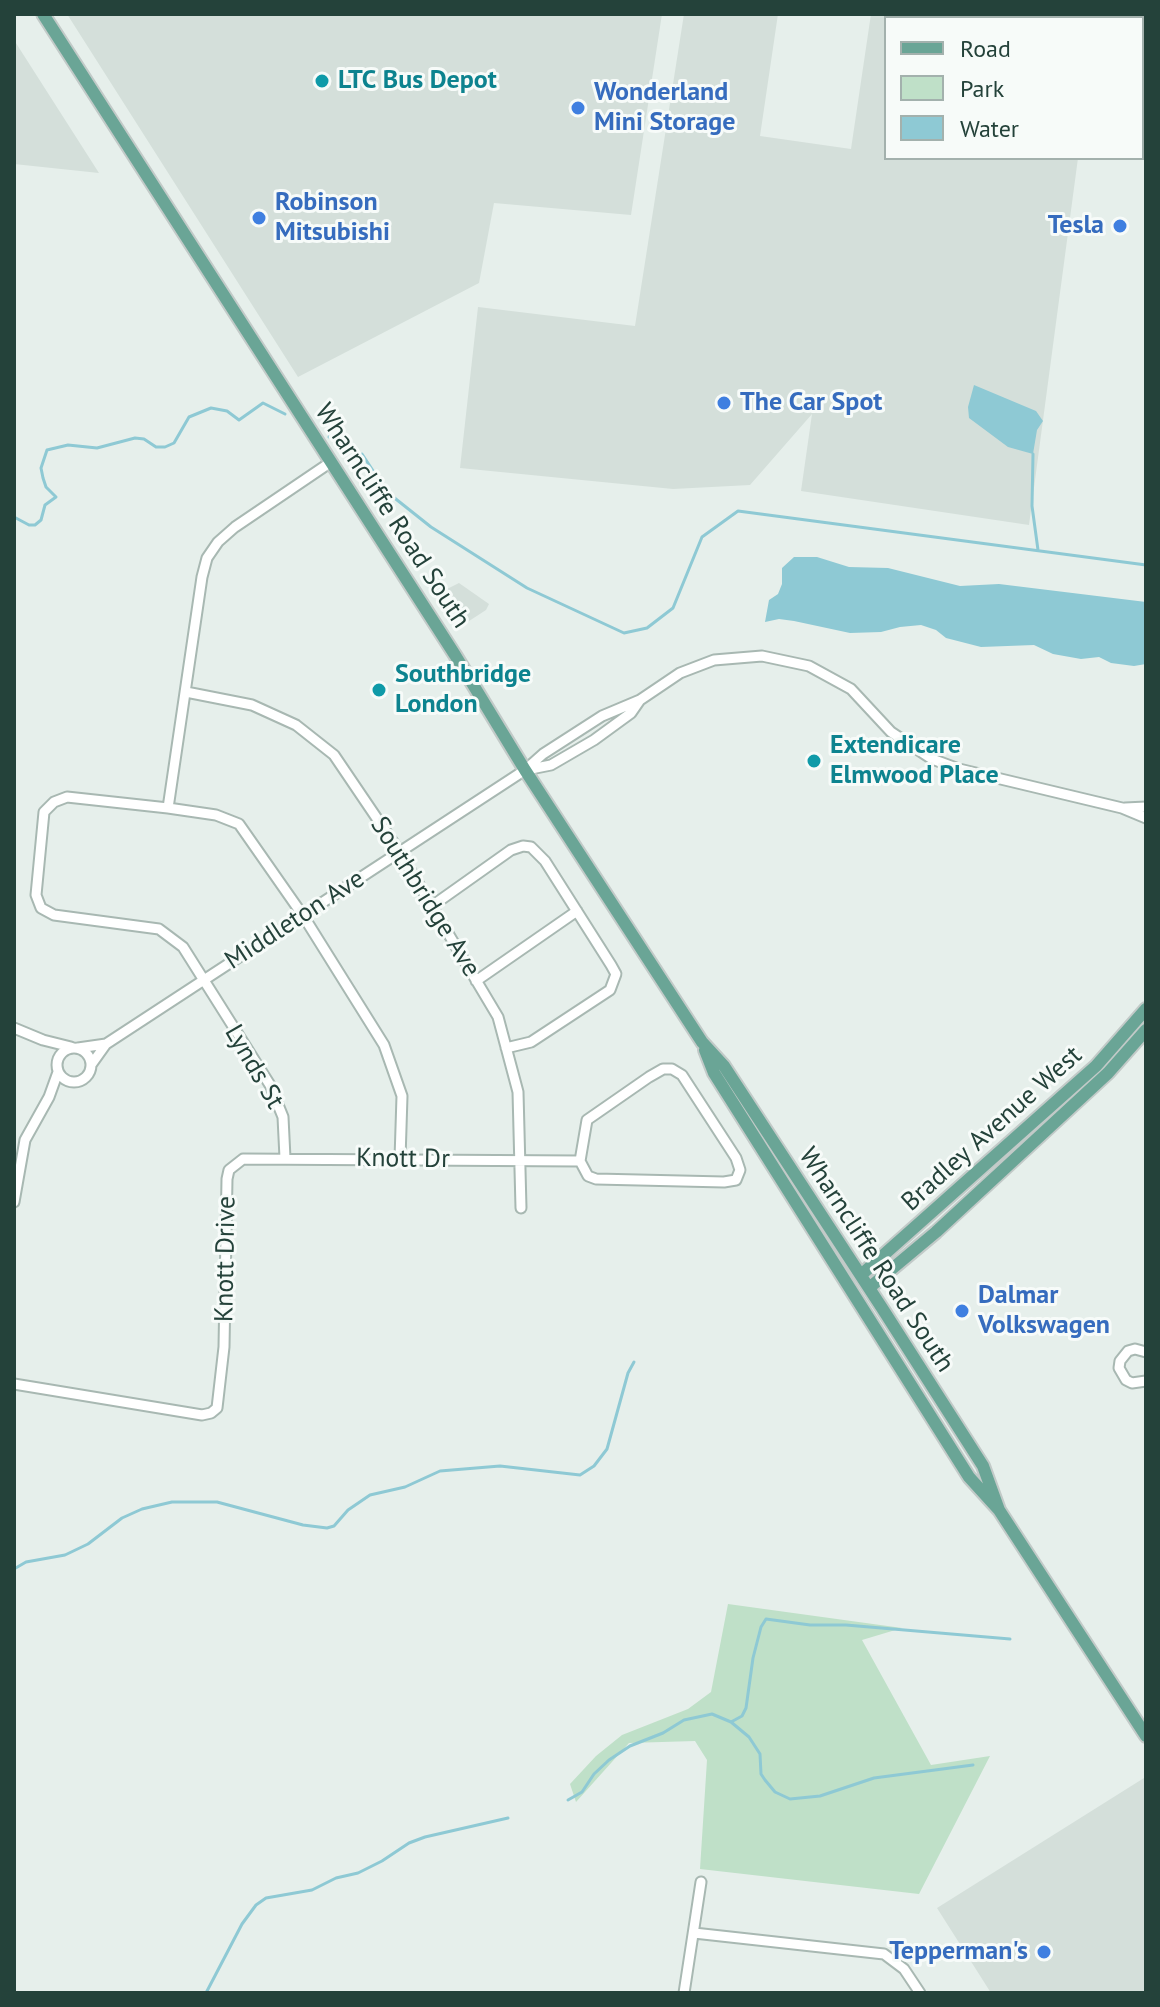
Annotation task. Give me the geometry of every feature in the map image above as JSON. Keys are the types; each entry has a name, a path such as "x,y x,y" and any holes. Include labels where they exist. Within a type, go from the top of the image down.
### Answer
{"main road":[{"name":"Wharncliffe Road South","path":"43,14 455,655 525,770 702,1042 724,1066 861,1275 983,1466 999,1510"},
{"name":"Bradley Avenue West","path":"861,1275 1096,1066 1146,1009"},
{"name":"Bradley Avenue West","path":"869,1288 936,1232 1108,1073 1146,1030"},
{"name":"Wharncliffe Road South","path":"702,1042 714,1073 969,1477 999,1510 1146,1736"}],"street":[{"path":"168,808 207,558 218,542 235,527 331,462"},
{"path":"525,770 543,754 602,716 640,700 680,673 714,660 750,656 786,659 820,670 860,697 898,738 941,763 1122,808 1146,818"},
{"name":"Southbridge Ave","path":"186,692 252,705 296,725 334,755 399,851 498,1017 518,1092 521,1208"},
{"path":"525,770 551,765 594,740 631,713 640,700"},
{"name":"Middleton Ave","path":"106,1044 525,770"},
{"name":"Lynds St","path":"285,1158 283,1117 270,1085 183,947 159,929 54,915 41,908 36,895 44,812 54,802 67,797 168,808 216,815 239,824 304,917 384,1045 402,1096 400,1159"},
{"path":"1122,808 1146,807"},
{"path":"432,906 511,850 523,846 538,852 616,974 610,990 531,1042 506,1048"},
{"path":"476,981 577,911"},
{"path":"14,1028 85,1052 91,1065"},
{"path":"49,1042 63,1079 71,1082 87,1076 106,1044"},
{"path":"14,1202 25,1140 49,1097 63,1052 106,1044"},
{"path":"663,1069 672,1069 682,1075 736,1158 740,1170 736,1180 724,1182 596,1179 588,1176 580,1161 587,1120 649,1077 663,1069"},
{"path":"49,1097 71,1082"},
{"name":"Knott Dr","path":"285,1158 580,1161"},
{"name":"Knott Drive","path":"14,1384 202,1415 217,1408 224,1347 229,1170 243,1159 285,1158"},
{"path":"1146,1352 1128,1351 1119,1368 1121,1375 1132,1383 1146,1381"},
{"path":"685,1993 701,1882"},
{"path":"694,1933 884,1954 904,1969 920,1993"}],"shaded area":[{"path":"67,14 662,14 631,215 494,203 479,283 298,377"},
{"path":"684,14 778,14 760,136 851,149 871,14 1114,14 884,16 884,160 1078,160 1029,525 801,491 812,414 750,485 673,489 460,468 478,307 635,326"},
{"path":"14,40 99,173 14,164"},
{"path":"459,583 489,604 486,610 466,623 445,590"},
{"path":"1144,1778 1146,1993 991,1993 937,1908"}],"green space":[{"path":"728,1604 902,1628 862,1640 931,1765 990,1756 919,1894 700,1869 707,1760 695,1741 629,1743 576,1802 570,1784 596,1756 622,1735 688,1709 711,1692"}],"water":[{"path":"974,385 1036,411 1043,421 1037,430 1033,454 1008,447 969,418 968,407"},
{"path":"794,557 817,557 849,567 888,568 960,586 999,584 1146,602 1146,664 1111,663 1099,657 1081,659 1053,654 1034,645 981,647 946,638 936,630 921,625 881,632 850,633 779,619 765,622 769,600 778,594 782,584 782,568"}],"waterway":[{"path":"14,517 35,525 41,520 45,505 56,497 46,487 41,468 47,450 68,445 97,448 135,438 144,439 156,447 165,447 174,443 189,417 211,408 227,411 239,420 263,403 285,414"},
{"path":"329,437 347,446"},
{"path":"362,454 387,492 431,527 527,588 624,633 647,628 673,608 702,537 738,511 1146,565"},
{"path":"1033,454 1032,506 1038,550"},
{"path":"14,1569 26,1562 65,1555 88,1544 122,1518 142,1509 172,1502 217,1502 303,1525 327,1528 334,1526 348,1510 370,1495 405,1487 440,1471 500,1466 580,1475 594,1466 607,1449 628,1373 634,1362"},
{"path":"731,1722 742,1716 746,1708 753,1658 766,1619 1010,1639"},
{"path":"568,1800 582,1792 594,1774 609,1760 630,1746 663,1733 684,1720 712,1714 731,1722 749,1737 760,1754 761,1774 775,1792 790,1799 820,1796 874,1778 973,1765"},
{"path":"206,1993 242,1924 256,1905 266,1898 312,1890 336,1878 358,1873 425,1837 508,1818"}],"place":[{"name":"LTC Bus Depot","path":"322,81"},
{"name":"Wonderland Mini Storage","path":"578,108"},
{"name":"Robinson Mitsubishi","path":"259,218"},
{"name":"Tesla","path":"1120,226"},
{"name":"The Car Spot","path":"724,403"},
{"name":"Southbridge London","path":"379,690"},
{"name":"Extendicare Elmwood Place","path":"814,761"},
{"name":"Dalmar Volkswagen","path":"962,1311"},
{"name":"Tepperman's","path":"1044,1952"}]}
